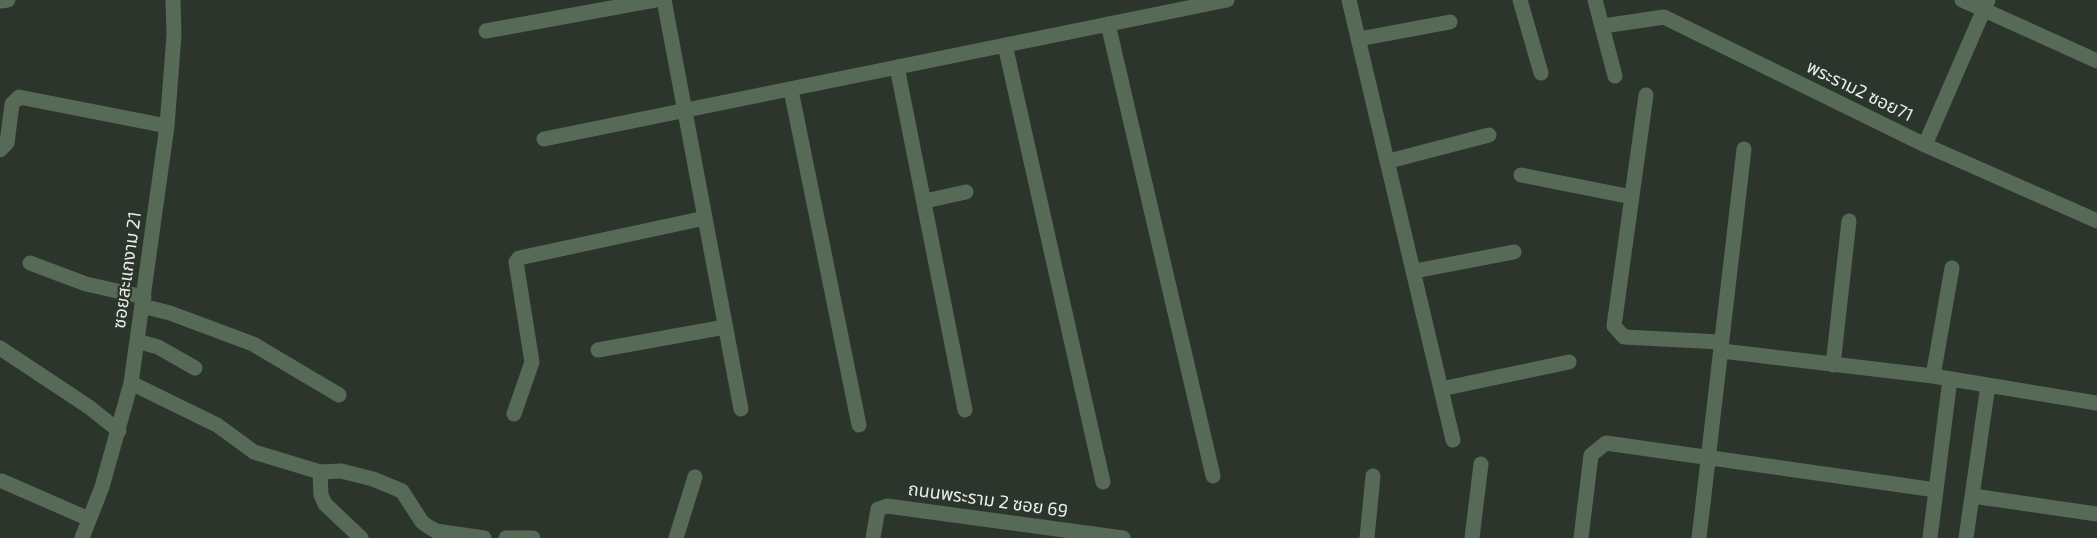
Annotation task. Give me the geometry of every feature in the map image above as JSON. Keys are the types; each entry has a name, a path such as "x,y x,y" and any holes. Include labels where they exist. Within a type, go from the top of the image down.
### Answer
{"street":[{"path":"0,2 9,0"},
{"name":"ซอยสะแกงาม 21","path":"82,538 102,487 131,383 167,126 174,35 173,0"},
{"path":"486,32 655,0"},
{"path":"664,0 741,409"},
{"path":"544,139 1227,0"},
{"path":"1349,0 1389,161 1453,440"},
{"path":"1520,0 1541,73"},
{"path":"1595,0 1615,76"},
{"path":"1962,0 1986,5 2097,61"},
{"path":"1925,145 1986,5"},
{"name":"พระราม2 ซอย71","path":"1603,27 1664,17 1925,145 2097,221"},
{"path":"1359,39 1450,22"},
{"path":"1108,24 1213,476"},
{"path":"1005,45 1103,482"},
{"path":"897,67 965,410"},
{"path":"791,90 859,425"},
{"path":"1646,95 1614,326 1624,337 1721,347 1833,365 1933,376 2097,403"},
{"path":"0,150 7,143 12,104 19,97 167,126"},
{"path":"1389,161 1489,135"},
{"path":"1699,538 1744,149"},
{"path":"1521,175 1632,197"},
{"path":"925,201 966,192"},
{"path":"514,414 532,362 516,262 519,258 705,218"},
{"path":"1833,365 1849,221"},
{"path":"1414,271 1514,252"},
{"path":"30,263 143,302 253,344 339,395"},
{"path":"1933,376 1952,268"},
{"path":"598,350 725,327"},
{"path":"137,341 159,346 195,368"},
{"path":"0,348 89,407 119,431"},
{"path":"1441,389 1569,362"},
{"path":"1930,538 1950,379"},
{"path":"131,383 218,425 254,452 320,472 341,471 383,483 407,496 422,522 436,531 484,538"},
{"path":"1966,538 1988,385"},
{"path":"1581,538 1591,455 1602,445 1936,490"},
{"path":"1472,538 1481,464"},
{"path":"320,472 321,495 325,504 361,538"},
{"path":"1366,538 1373,476"},
{"path":"676,538 695,477"},
{"path":"2,481 89,519"},
{"path":"1973,496 2097,514"},
{"name":"ถนนพระราม 2 ซอย 69","path":"873,538 878,509 887,506 1123,538"},
{"path":"506,538 532,538"}]}
